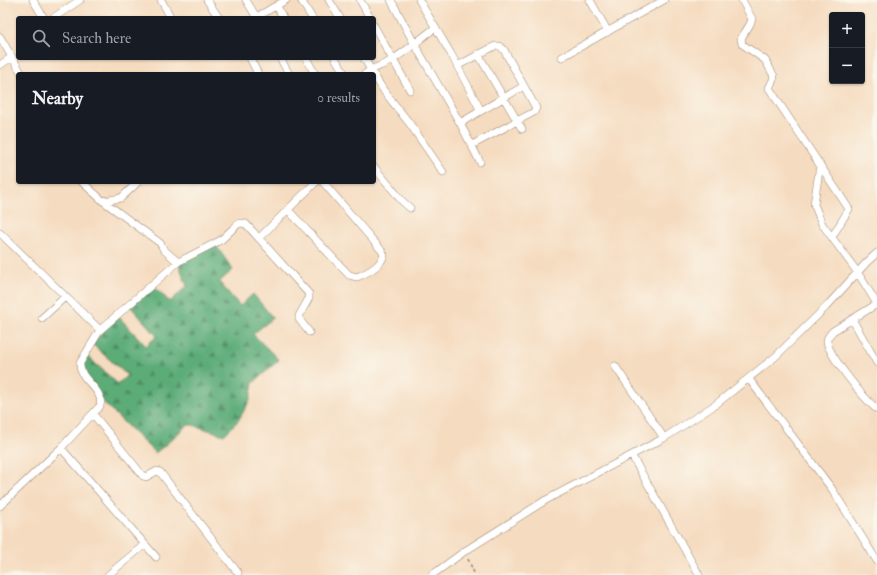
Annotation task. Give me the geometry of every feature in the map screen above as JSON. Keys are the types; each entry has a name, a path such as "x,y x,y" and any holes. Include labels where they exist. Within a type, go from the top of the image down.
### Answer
{"street":[{"path":"33,0 43,16"},
{"path":"56,16 80,0"},
{"path":"161,0 170,16"},
{"path":"207,0 218,16"},
{"path":"246,0 255,16"},
{"path":"260,16 286,0"},
{"path":"301,0 311,16"},
{"path":"329,0 339,16"},
{"path":"360,0 369,16"},
{"path":"391,0 460,123 480,162"},
{"path":"419,0 482,112"},
{"path":"590,0 608,32"},
{"path":"562,57 608,32 650,3 664,0"},
{"path":"742,0 752,19 740,39 742,44 765,60 774,76 769,88 849,209 832,237"},
{"path":"277,6 283,16"},
{"path":"372,72 392,60 435,28"},
{"path":"376,30 410,90"},
{"path":"0,37 21,72"},
{"path":"457,66 478,54 496,46 500,46 504,50 536,108 536,111 472,145"},
{"path":"478,54 522,130"},
{"path":"0,65 12,57"},
{"path":"251,60 257,72"},
{"path":"281,60 288,72"},
{"path":"307,60 314,72"},
{"path":"336,60 344,72"},
{"path":"365,60 371,72"},
{"path":"376,80 410,124 443,172"},
{"path":"460,123 482,112 524,86"},
{"path":"820,165 814,204 822,224 858,273 877,304 833,331 828,336 827,342 833,355 859,391 870,404 877,409"},
{"path":"376,169 402,201 410,208"},
{"path":"84,184 104,201 160,243 164,250 178,262"},
{"path":"104,201 121,198 136,184"},
{"path":"259,238 314,184"},
{"path":"288,210 349,275 357,277 378,265 383,260 384,255 382,251 325,184"},
{"path":"0,506 61,448 100,406 102,401 99,394 81,373 79,368 80,363 100,330 178,262 221,240 238,224 242,222 246,224 309,294 309,298 298,316 309,332"},
{"path":"0,233 100,330"},
{"path":"432,575 464,551 546,500 632,456 664,438 715,405 775,357 858,273 876,258"},
{"path":"42,318 65,297"},
{"path":"852,319 877,363"},
{"path":"615,366 664,438"},
{"path":"749,379 832,489 877,561"},
{"path":"93,414 143,476 146,477 157,471 160,472 238,573"},
{"path":"61,448 156,557"},
{"path":"632,456 699,575"},
{"path":"108,575 144,545"}],"path":[{"path":"464,551 475,575"}],"green space":[{"path":"215,244 233,270 219,282 240,306 253,294 273,318 253,334 279,360 253,383 250,400 238,421 224,435 193,425 187,425 155,453 102,401 80,363 85,354 118,384 127,375 92,344 117,315 146,346 157,336 129,305 152,284 170,302 187,286 178,262"}]}
